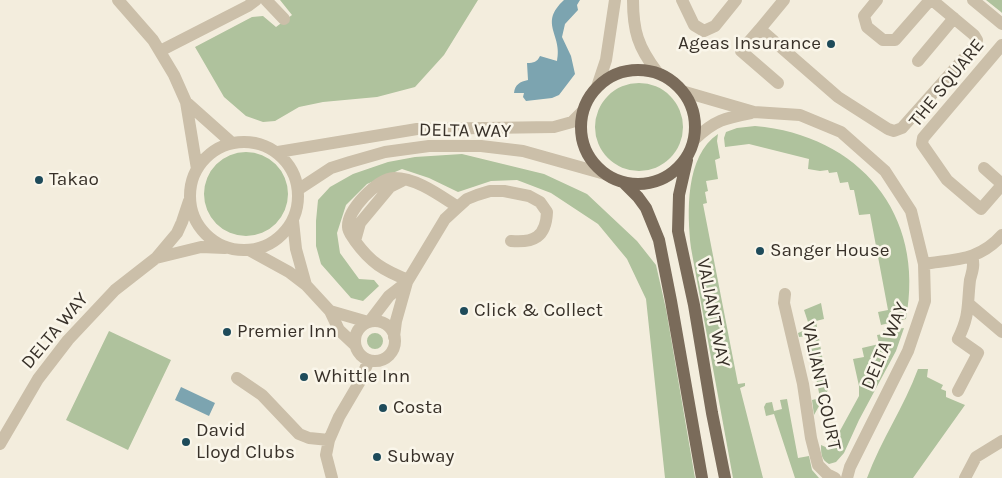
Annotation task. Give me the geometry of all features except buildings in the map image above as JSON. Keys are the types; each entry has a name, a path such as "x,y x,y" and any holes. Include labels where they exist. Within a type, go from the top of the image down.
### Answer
{"main road":[{"path":"640,69 656,72 672,80 685,92 692,107 696,123 695,139 688,156 676,170 660,180 642,184 623,182 605,174 598,167 588,155 583,141 581,126 583,111 588,98 597,87 609,77 624,71 640,69"},
{"name":"VALIANT WAY","path":"688,156 679,196 678,231 694,306 725,478"},
{"name":"VALIANT WAY","path":"623,182 638,196 646,208 659,240 702,478"}],"street":[{"path":"118,0 153,40 174,74 186,102 197,169"},
{"path":"160,51 248,6 256,0"},
{"path":"266,0 284,19"},
{"path":"597,87 606,60 615,0"},
{"path":"633,0 633,18 639,46 656,72"},
{"path":"682,0 694,25 704,31 715,26 736,0"},
{"path":"778,83 741,51 784,0"},
{"path":"760,29 838,97 894,131 902,128 975,46 977,40 974,35 931,0 895,40 883,40 867,27 864,16 877,0"},
{"name":"THE SQUARE","path":"973,0 1002,24"},
{"path":"918,61 954,18"},
{"name":"THE SQUARE","path":"1002,45 923,138 922,144 947,180 982,209 1002,184"},
{"name":"DELTA WAY","path":"685,92 754,112 800,115 842,132 884,171 911,210 924,264 925,301 908,350 850,467 847,478"},
{"path":"186,102 232,143"},
{"name":"DELTA WAY","path":"278,152 417,129 554,127 572,122 583,111"},
{"name":"DELTA WAY","path":"695,139 708,126 723,119 754,112"},
{"path":"248,141 264,144 278,152 288,162 295,175 299,189 298,205 293,221 282,236 266,246 248,250 230,248 215,242 202,230 193,215 190,198 191,183 197,169 206,157 218,148 232,143 248,141"},
{"name":"DELTA WAY","path":"299,189 331,168 385,152 429,146 481,146 523,151 605,174"},
{"path":"984,168 1002,184"},
{"path":"407,281 387,272 370,260 354,241 360,222 390,187 405,179 418,184 458,207"},
{"path":"248,250 290,272 306,285 330,311 339,330 355,345 360,354 369,360 380,360 386,358 393,349 396,321 407,281 445,219 458,207 467,199 490,191 516,192 540,202 547,212 544,229 534,239 511,241"},
{"name":"DELTA WAY","path":"0,444 38,379 68,340 115,290 156,258 177,233 190,198"},
{"path":"293,221 297,252 306,285"},
{"path":"924,264 972,257 986,250 1002,235"},
{"name":"DELTA WAY","path":"156,258 201,247 230,248"},
{"path":"958,391 978,353 958,339 966,324 974,263 972,257"},
{"path":"355,345 356,334 359,329 369,322 390,296 407,281"},
{"name":"VALIANT COURT","path":"785,294 784,303 803,384 811,438 818,465 826,474 835,478"},
{"path":"969,304 1002,332"},
{"path":"330,311 369,322 376,321 386,324 393,332 394,337"},
{"path":"332,478 326,455 329,440 369,360"},
{"path":"237,378 262,395 299,434 309,438 329,440"},
{"path":"965,478 976,457 1002,441"}],"green space":[{"path":"280,0 478,0 444,55 415,87 377,97 323,102 299,107 275,121 263,122 246,116 224,97 195,47 252,17 263,16 276,27 292,15"},
{"path":"986,0 1002,0 1002,13 1001,12"},
{"path":"639,83 656,86 670,96 680,110 683,127 680,144 670,158 656,168 639,171 622,168 608,158 598,144 595,127 598,110 608,96 622,86"},
{"path":"755,126 792,133 825,145 854,163 877,186 894,214 905,246 910,281 906,319 881,325 878,312 888,310 870,214 859,215 854,190 850,190 848,182 840,183 837,172 829,173 828,170 808,169 809,159 749,144 725,147 724,138 726,132 737,128"},
{"path":"718,134 717,141 720,158 715,160 718,179 706,181 708,191 705,192 707,203 703,204 738,384 745,383 745,386 740,388 763,478 733,478 691,248 689,202 694,171 699,156 707,144"},
{"path":"246,152 269,159 281,171 288,194 281,217 269,229 246,236 223,229 211,217 204,194 211,171 223,159"},
{"path":"462,154 544,174 587,194 637,241 656,265 666,309 695,478 665,478 646,299 627,259 598,224 551,193 517,180 491,181 458,192 429,178 402,169 367,184 346,205 337,233 340,253 359,279 374,280 379,286 363,301 351,298 321,264 316,246 318,200 330,187 353,174 388,162 415,157"},
{"path":"821,303 824,319 816,321 828,390 814,415 812,400 820,398 808,336 799,337 798,333 810,328 804,310"},
{"path":"904,328 896,351 859,420 844,453 836,462 829,464 823,458 821,445 830,449 859,396 859,386 853,359 864,357 862,348 879,344 877,335 883,334 882,331"},
{"path":"109,331 171,360 128,450 66,420"},
{"path":"375,333 381,335 383,341 381,347 375,349 369,347 367,341 369,335"},
{"path":"918,369 928,369 927,377 943,385 941,389 946,391 946,397 965,405 913,478 867,478 906,397"},
{"path":"787,399 798,458 809,456 812,470 819,478 795,478 774,414 766,416 764,407 766,403 772,402 774,411 782,409 780,400"}],"water":[{"path":"564,0 580,0 577,5 578,10 565,24 562,37 571,56 575,74 559,95 552,98 526,101 523,97 524,93 514,93 515,87 528,80 527,63 535,62 540,56 557,61 557,43 552,23 556,8"},
{"path":"181,387 215,403 209,416 175,400"}],"place":[{"name":"Ageas Insurance","path":"831,44"},
{"name":"Takao","path":"39,180"},
{"name":"Sanger House","path":"760,251"},
{"name":"Click & Collect","path":"464,311"},
{"name":"Premier Inn","path":"227,332"},
{"name":"Whittle Inn","path":"304,377"},
{"name":"Costa","path":"383,408"},
{"name":"David Lloyd Clubs","path":"186,442"},
{"name":"Subway","path":"377,457"}]}
